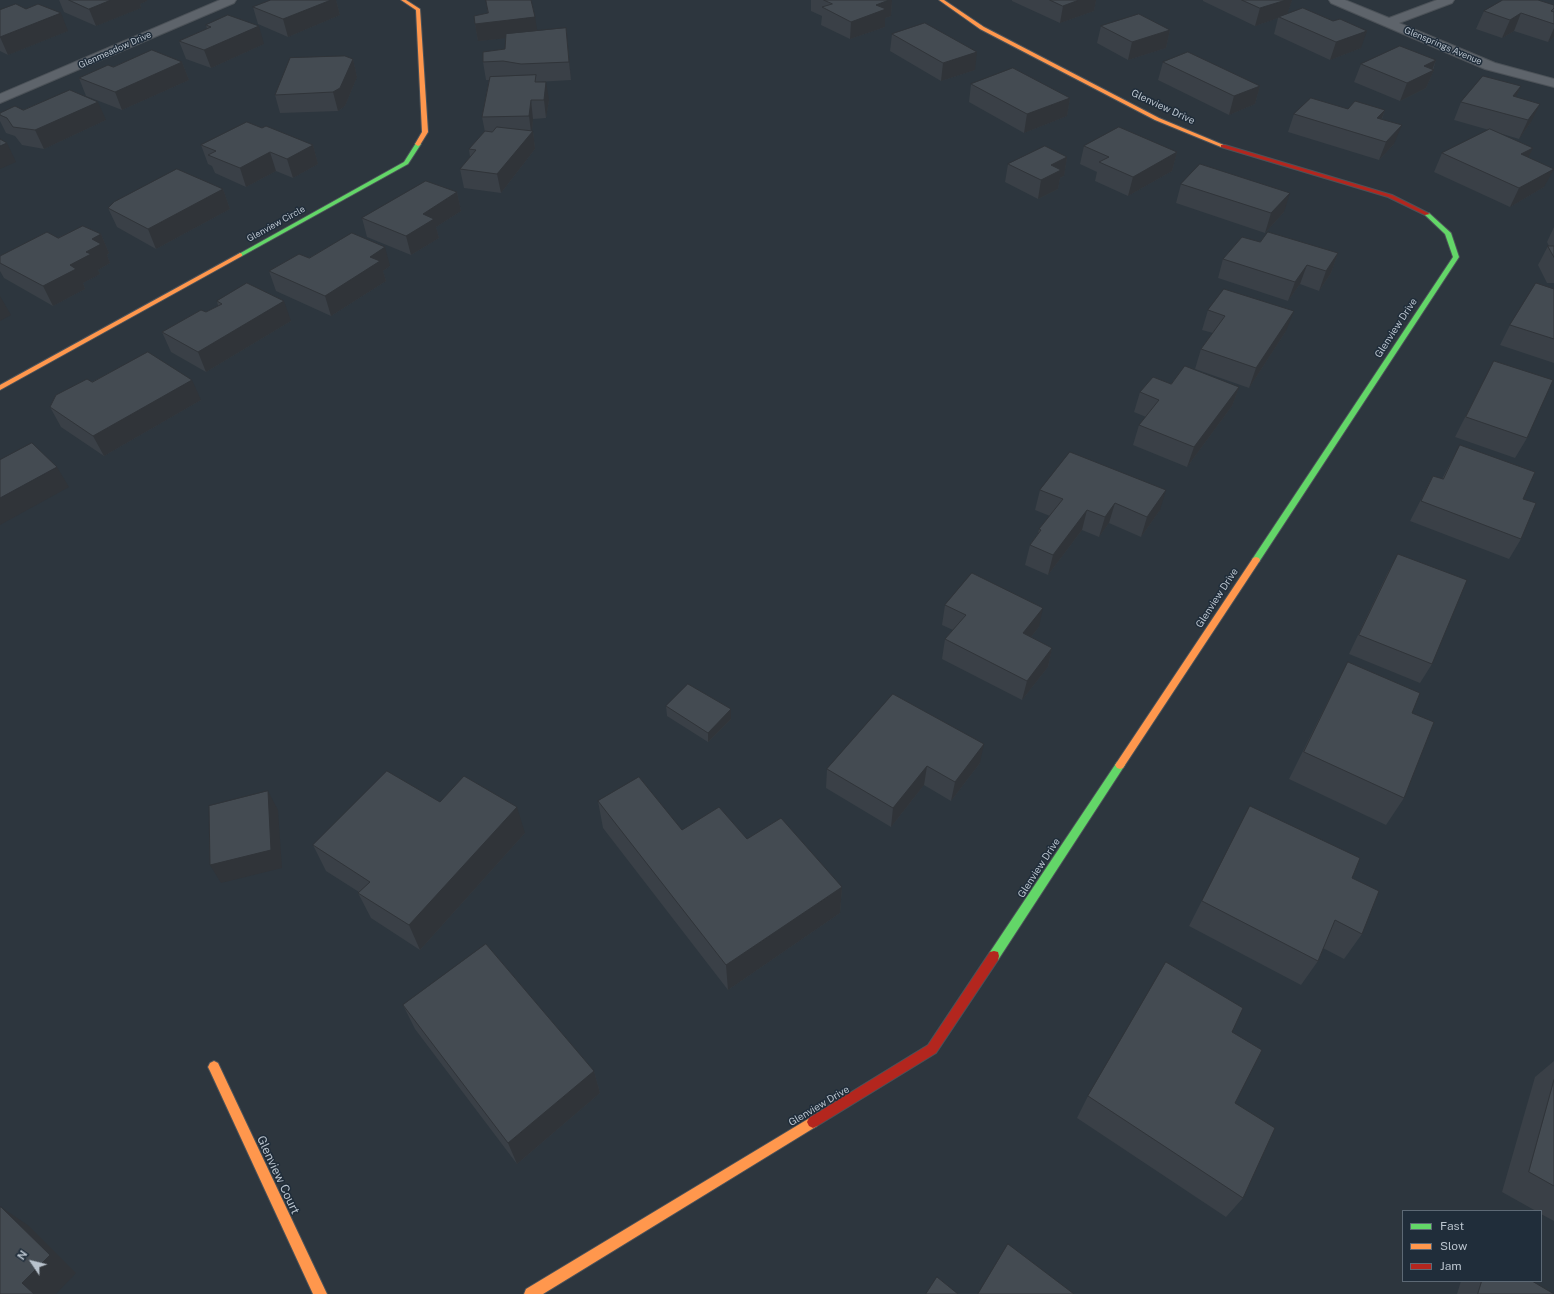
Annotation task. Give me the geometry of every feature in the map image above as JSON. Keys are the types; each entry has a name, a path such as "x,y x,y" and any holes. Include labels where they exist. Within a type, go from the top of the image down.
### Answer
{"street":[{"name":"Glenmeadow Drive","path":"0,100 230,0"},
{"name":"Glenview Circle","path":"0,388 406,163 425,132 418,9 404,0"},
{"name":"Glenview Drive","path":"531,1294 932,1049 1456,257 1448,233 1427,214 1390,196 1229,148 1157,119 982,28 941,0"},
{"name":"Glensprings Avenue","path":"1335,0 1490,66 1554,84"},
{"path":"1388,23 1448,0"},
{"name":"Glenview Court","path":"214,1067 320,1294"}],"building":[{"path":"69,0 111,0 89,9"},
{"path":"271,0 331,0 283,19 253,7"},
{"path":"486,0 531,0 535,17 475,24 474,16 488,13"},
{"path":"824,0 889,0 876,5 886,9 851,22 822,7 832,4"},
{"path":"1050,0 1079,0 1063,6"},
{"path":"1242,0 1286,0 1260,8"},
{"path":"1503,0 1538,0 1554,5 1554,8 1551,11 1554,12 1554,24 1521,13 1510,20 1484,11"},
{"path":"16,4 26,9 38,4 61,13 0,37 0,10"},
{"path":"1303,8 1333,21 1340,19 1367,31 1336,42 1279,17"},
{"path":"1139,14 1170,30 1132,42 1101,26"},
{"path":"228,15 259,26 204,50 179,41 211,27 206,25"},
{"path":"925,23 977,52 943,63 892,34"},
{"path":"566,28 569,62 521,64 503,61 483,62 483,52 505,49 506,34"},
{"path":"1400,46 1436,60 1424,66 1434,70 1407,83 1361,64"},
{"path":"152,50 182,62 115,92 79,78 108,65 113,67"},
{"path":"1188,52 1260,86 1234,96 1163,62"},
{"path":"345,56 353,59 340,88 333,92 275,95 290,58"},
{"path":"1013,68 1070,98 1027,114 971,84"},
{"path":"536,75 535,82 546,82 544,100 531,100 529,116 482,117 490,77"},
{"path":"1483,76 1521,86 1513,96 1540,104 1528,120 1461,102"},
{"path":"70,90 98,102 35,130 13,127 7,118 0,115 0,113 15,106 23,110"},
{"path":"1311,98 1348,109 1355,101 1385,110 1377,118 1402,125 1386,142 1294,114"},
{"path":"247,122 262,128 266,126 313,145 287,159 270,152 240,168 208,155 216,151 201,145"},
{"path":"497,127 533,131 497,174 460,169 476,150 469,149 485,131 492,132"},
{"path":"1119,127 1177,152 1133,177 1099,162 1109,157 1084,146"},
{"path":"1490,129 1533,148 1521,154 1554,169 1519,188 1442,153"},
{"path":"0,139 7,143 0,146"},
{"path":"1045,146 1067,157 1051,165 1061,170 1041,180 1008,164"},
{"path":"1200,164 1290,193 1271,213 1181,184"},
{"path":"177,169 223,189 148,229 108,208 114,202"},
{"path":"426,181 457,192 423,214 434,219 406,236 362,218"},
{"path":"83,226 101,234 92,239 101,244 86,252 91,254 70,265 76,269 43,286 0,263 0,256 47,232 58,238"},
{"path":"1268,232 1338,253 1326,271 1307,265 1295,282 1223,259 1242,237 1260,242"},
{"path":"352,233 385,247 370,257 380,261 325,296 269,271 299,254 309,258"},
{"path":"1548,246 1554,246 1554,257"},
{"path":"247,283 284,301 198,352 162,332 201,310 206,312 222,304 217,301"},
{"path":"1536,283 1554,289 1554,339 1510,325"},
{"path":"1224,289 1294,311 1256,368 1201,349 1225,316 1208,310"},
{"path":"148,352 192,380 93,436 50,407 56,395 87,379 92,382"},
{"path":"1494,361 1553,380 1527,438 1466,417"},
{"path":"1185,366 1239,387 1194,447 1139,425 1159,400 1140,392 1153,377 1171,384"},
{"path":"32,443 57,467 0,498 0,460"},
{"path":"1460,445 1535,472 1523,499 1536,503 1521,539 1421,501 1433,476 1443,479"},
{"path":"1070,452 1166,490 1147,517 1115,503 1105,517 1087,510 1053,555 1030,545 1041,530 1039,529 1063,499 1040,490"},
{"path":"1398,554 1467,580 1432,664 1359,635"},
{"path":"972,573 1043,608 1023,633 1052,648 1027,681 945,639 966,615 945,605"},
{"path":"1348,662 1420,693 1412,713 1434,722 1404,798 1304,752"},
{"path":"688,684 731,709 708,733 666,706"},
{"path":"893,694 984,744 955,782 927,766 893,808 827,769"},
{"path":"387,771 440,802 464,776 517,807 409,925 358,893 370,882 313,845"},
{"path":"639,777 682,830 719,807 747,839 781,818 842,887 726,965 598,801"},
{"path":"268,791 271,850 210,865 209,806"},
{"path":"1250,806 1360,858 1352,878 1379,891 1362,934 1335,920 1318,961 1202,901"},
{"path":"486,944 594,1071 508,1143 403,1005"},
{"path":"1166,962 1243,1008 1232,1032 1262,1050 1235,1103 1275,1128 1243,1198 1088,1096"},
{"path":"1554,1080 1554,1186 1529,1172"},
{"path":"1,1207 50,1255 22,1283 34,1294 0,1294"},
{"path":"1008,1244 1074,1294 978,1294"},
{"path":"937,1277 958,1294 926,1294"},
{"path":"1482,1282 1534,1282 1554,1294 1478,1294"}],"traffic: fast":[{"path":"240,255 406,163 418,144"},
{"path":"1256,560 1456,257 1448,233 1427,214"},
{"path":"994,956 1120,765"}],"traffic: slow":[{"path":"403,0 418,9 425,132 418,144"},
{"path":"941,0 982,28 1157,119 1223,146"},
{"path":"0,388 240,255"},
{"path":"1120,765 1256,560"},
{"path":"214,1067 320,1294"},
{"path":"531,1294 813,1122"}],"traffic: jam":[{"path":"1223,146 1390,196 1427,214"},
{"path":"813,1122 932,1049 994,956"}]}
